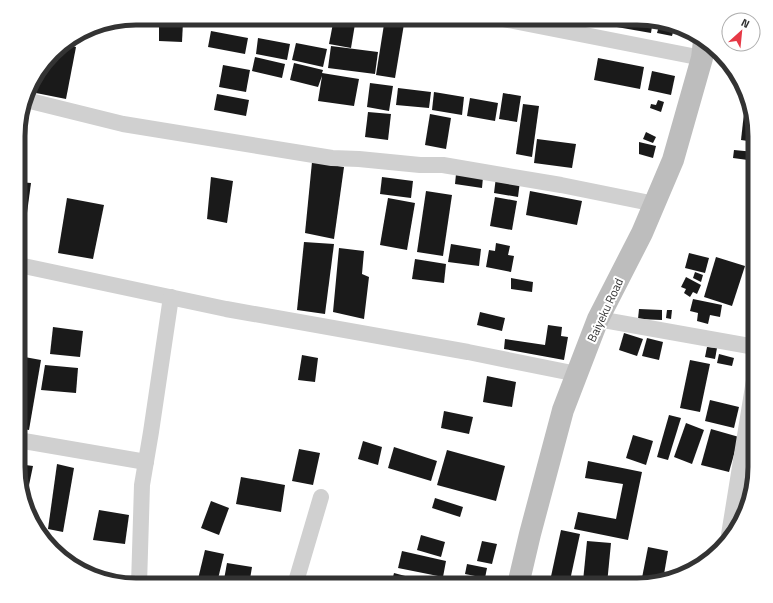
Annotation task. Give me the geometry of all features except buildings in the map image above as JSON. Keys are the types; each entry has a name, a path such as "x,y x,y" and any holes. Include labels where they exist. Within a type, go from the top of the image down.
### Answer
{"main road":[{"name":"Baiyeku Road","path":"520,578 563,410 598,319 642,233 673,160 703,49"}],"street":[{"path":"544,25 703,49"},
{"path":"31,101 123,124 178,134 332,158 359,158 420,165 444,165 561,185 655,204"},
{"path":"25,266 226,309 468,352 577,374"},
{"path":"139,578 142,485 171,297"},
{"path":"598,319 748,346"},
{"path":"730,527 748,417"},
{"path":"25,441 146,462"},
{"path":"297,578 321,497"}]}
